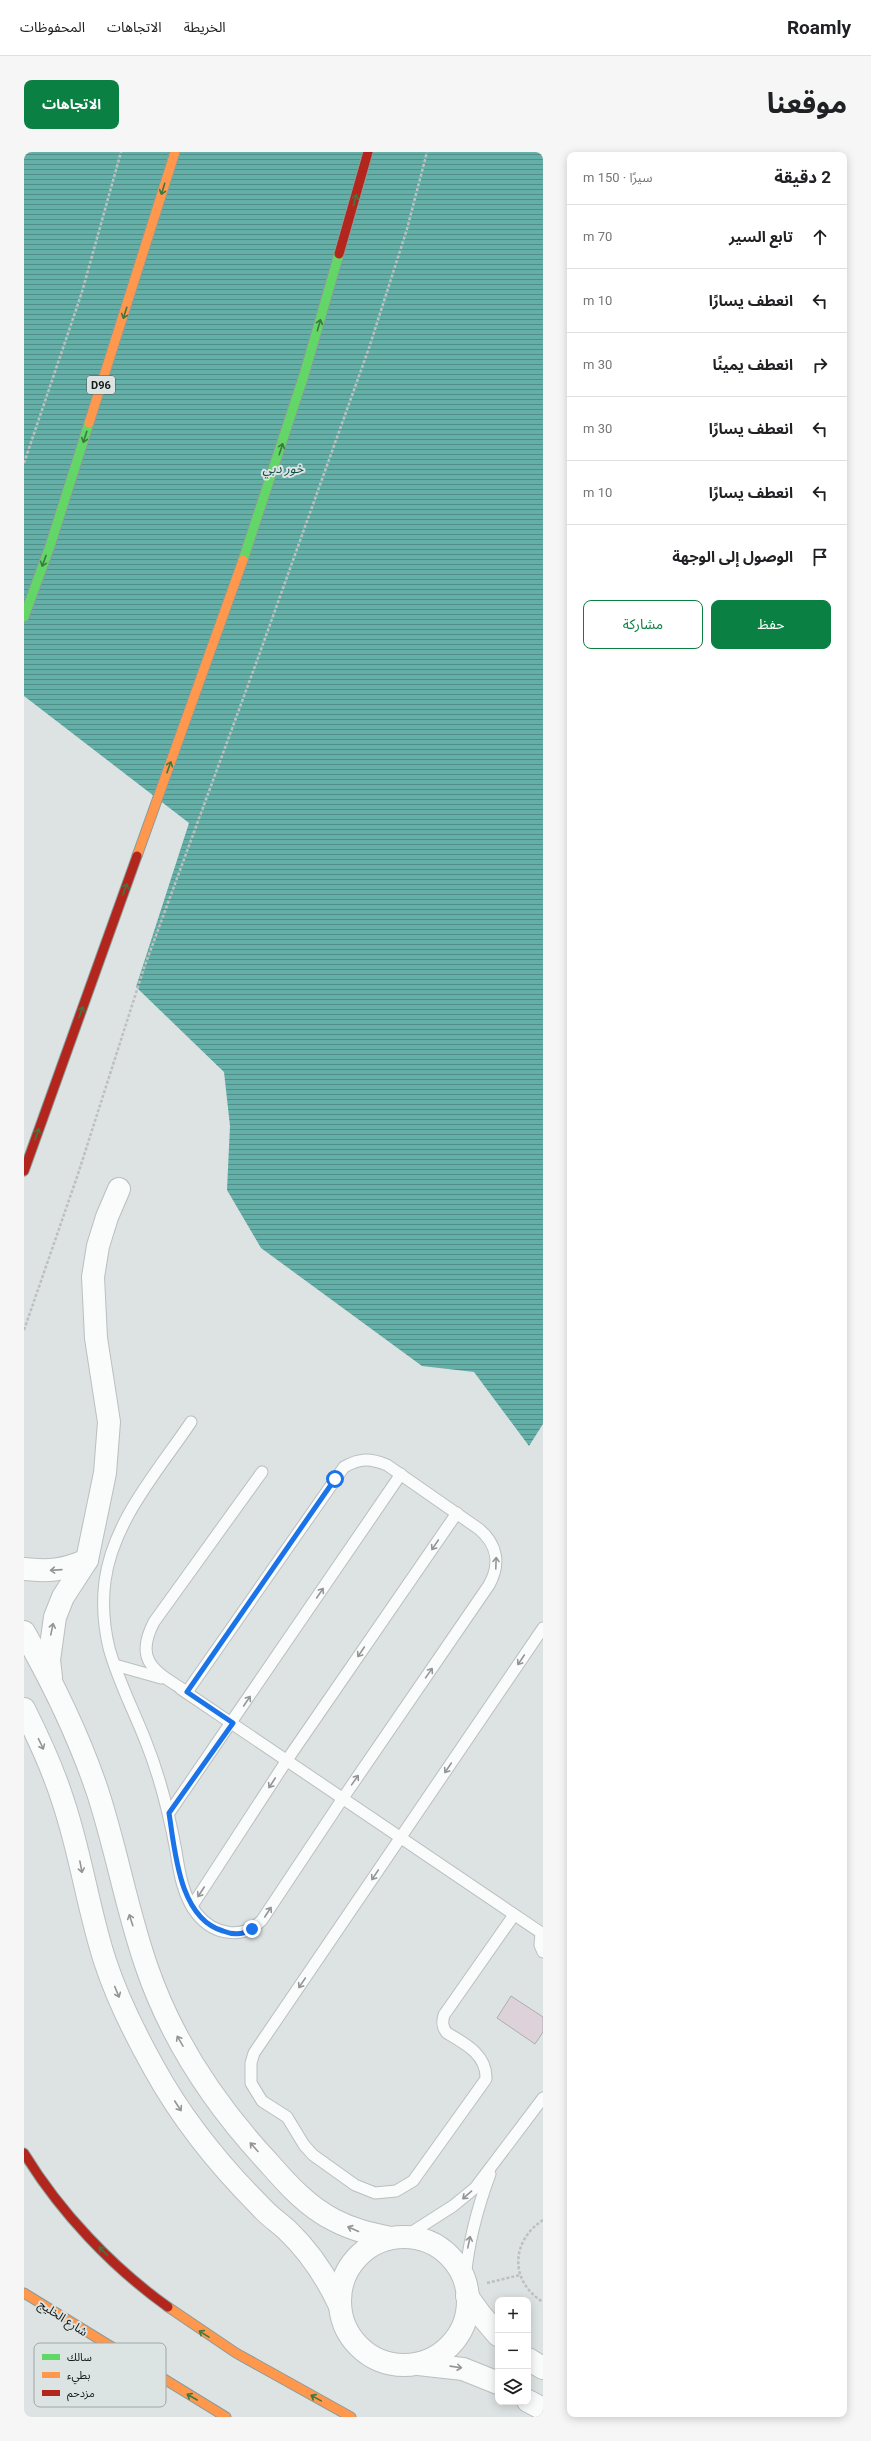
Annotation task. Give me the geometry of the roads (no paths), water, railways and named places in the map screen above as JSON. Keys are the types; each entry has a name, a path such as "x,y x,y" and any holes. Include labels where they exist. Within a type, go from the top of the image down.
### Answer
{"main road":[{"name":"D96","path":"24,617 50,546 175,152"},
{"path":"24,1171 260,513 304,375 368,152"},
{"path":"24,2153 54,2195 84,2232 118,2266 153,2297 192,2326 232,2351 351,2417"},
{"name":"شارع الخليج","path":"24,2293 104,2343"},
{"name":"شارع الخليج","path":"166,2382 226,2417"}],"street":[{"path":"52,1682 49,1660 55,1617 63,1597 87,1560 105,1472 109,1422 96,1338 93,1276 105,1224 119,1189"},
{"path":"24,1569 42,1571 66,1569 87,1560"},
{"path":"24,1632 52,1682 76,1735 97,1791 126,1905 146,1967 172,2027 204,2083 242,2135 286,2183 308,2203 334,2220 362,2232 398,2237 436,2245 453,2261 480,2314 496,2333"},
{"path":"24,1709 46,1755 64,1801 77,1849 89,1907 105,1963 128,2018 154,2070 186,2119 222,2166 311,2256 330,2284 340,2306"},
{"path":"398,2237 376,2243 363,2251 352,2262 340,2291 340,2306 343,2321 350,2335 359,2347 372,2357 386,2363 401,2366 417,2364 432,2359 455,2340 463,2326 467,2311 466,2288"},
{"path":"531,2361 543,2368"},
{"path":"417,2364 463,2369 495,2382"},
{"path":"531,2403 543,2409"}],"lane":[{"path":"187,1692 344,1467 357,1460 373,1459 401,1474 457,1513 479,1529 491,1542 496,1559 494,1577 343,1798 265,1916 256,1927 237,1934 219,1930 206,1923 192,1906 178,1865 169,1813 152,1757 115,1665 108,1642 104,1610 105,1581 111,1553 129,1514 191,1422"},
{"path":"262,1472 154,1622 147,1635 145,1648 152,1667 542,1934 540,1945 543,1952"},
{"path":"169,1813 233,1723 401,1474"},
{"path":"192,1906 287,1760 457,1513"},
{"path":"514,1915 444,2015 442,2021 443,2027 447,2032 480,2056 486,2072 483,2086 420,2174 409,2184 396,2191 386,2193 364,2190 355,2185 313,2155 304,2145 287,2117 262,2101 251,2083 251,2063 259,2046 543,1628"},
{"path":"115,1665 151,1674 187,1692"},
{"path":"398,2237 453,2206 475,2188 543,2098"},
{"path":"466,2288 467,2251 474,2222 493,2166"}],"water":[{"name":"خور دبي","path":"24,152 543,152 543,1424 529,1446 474,1372 422,1366 261,1248 227,1190 230,1126 224,1072 136,987 189,823 24,696"}]}
